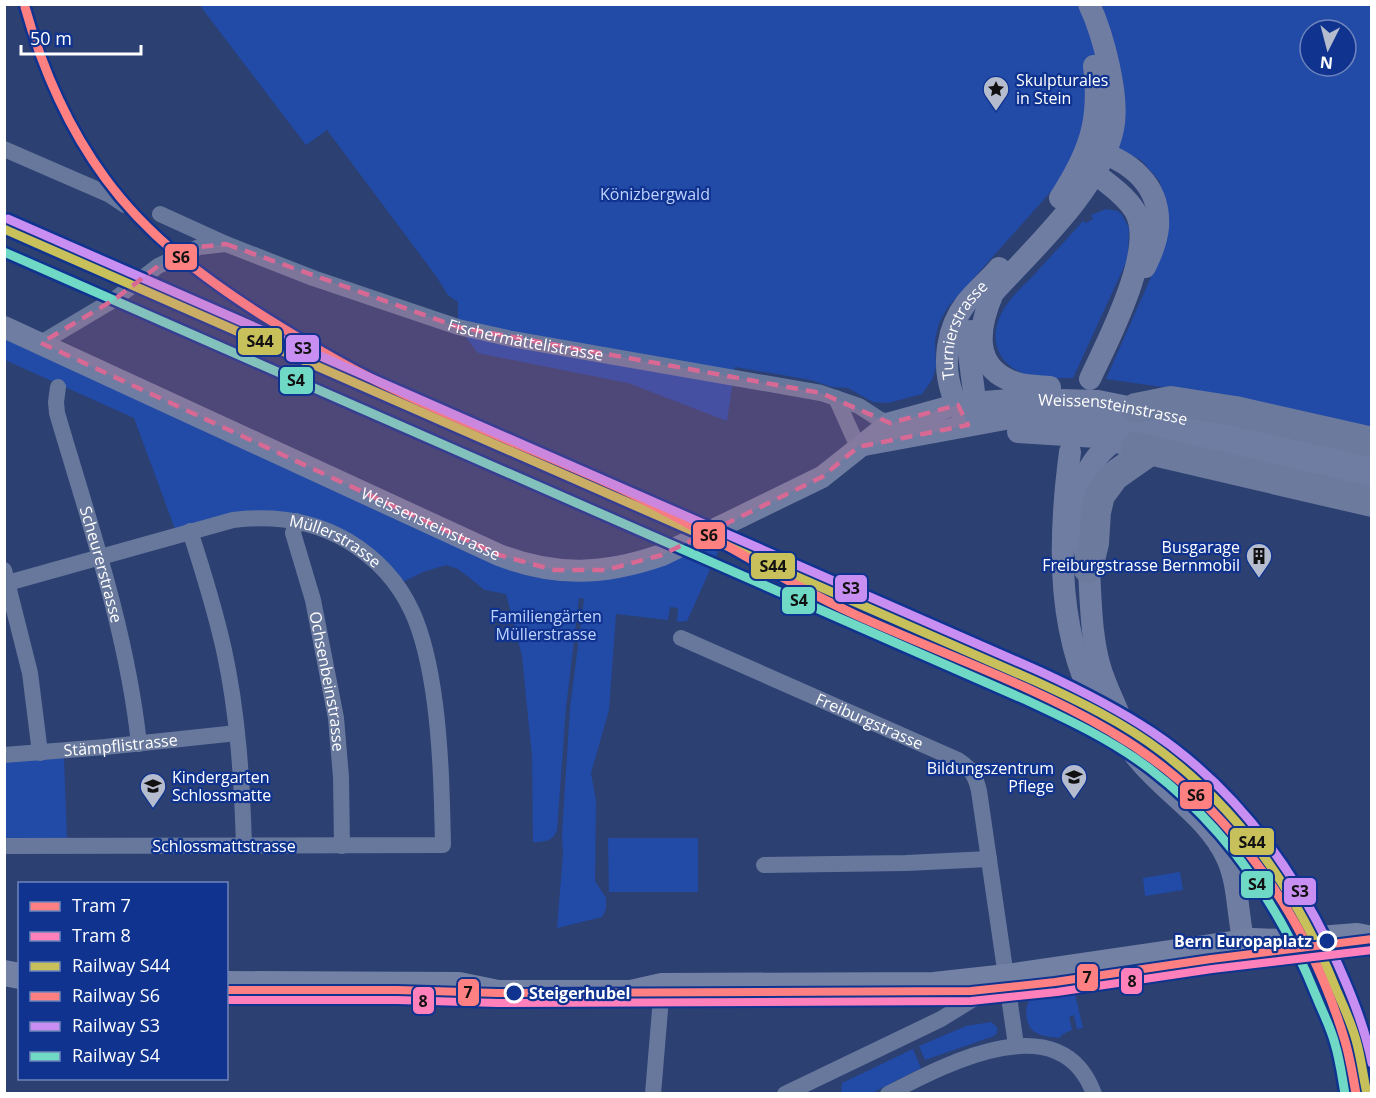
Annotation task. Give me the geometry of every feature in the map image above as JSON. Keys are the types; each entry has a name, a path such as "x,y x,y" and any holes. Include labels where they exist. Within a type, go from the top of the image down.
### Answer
{"highway":[{"path":"1089,568 1100,495 1114,476 1134,435 1171,401 1235,411 1371,442"},
{"path":"1134,435 1371,502"}],"main road":[{"name":"Turnierstrasse","path":"971,414 974,392 969,336 977,314 1068,210 1092,160 1096,81 1082,4"},
{"name":"Turnierstrasse","path":"971,414 952,394 949,339 956,318 972,296 1058,203 1092,160 1113,128 1114,101 1107,57 1089,4"},
{"path":"1090,380 1123,304 1137,264 1140,244 1138,219 1134,210 1092,160"},
{"path":"1092,160 1131,166 1155,199 1158,229 1153,249 1146,266 1123,304"},
{"name":"Turnierstrasse","path":"1035,248 1056,237 1075,216 1092,202 1122,196"},
{"name":"Turnierstrasse","path":"993,293 987,307 981,334 984,356 993,369 1016,383 1048,387 1098,401"},
{"name":"Weissensteinstrasse","path":"4,327 516,562 554,570 591,571 638,563 662,555 814,481 829,472 890,423 971,414 1011,432 1097,437 1134,435 1371,464"},
{"name":"Weissensteinstrasse","path":"858,447 1022,399 1098,401 1134,435 1250,453 1371,482"},
{"path":"1070,452 1064,498 1062,548 1065,593 1079,667 1107,725 1157,780 1203,822 1218,842 1232,871 1244,943"},
{"path":"1089,568 1093,629 1100,667 1125,724 1130,748"},
{"path":"228,984 459,985 497,976 631,977 662,986 920,986 1007,977 1244,943 1362,935"}],"street":[{"path":"4,149 110,195 125,205"},
{"name":"Fischermättelistrasse","path":"160,213 226,244 324,282 458,327 512,339 821,393 859,406 890,423"},
{"name":"Fischermättelistrasse","path":"41,343 115,299 158,266 199,247 226,244"},
{"name":"Scheurerstrasse","path":"58,387 57,413 125,654 139,744"},
{"path":"836,398 858,447"},
{"name":"Müllerstrasse","path":"6,579 99,558 212,525 252,518 296,521 334,534 374,560 394,581 415,616 428,656 437,717 443,845"},
{"name":"Ochsenbeinstrasse","path":"296,521 293,533 313,600 336,718 341,777 342,846"},
{"path":"190,531 224,652 237,733 244,845"},
{"path":"6,579 30,673 40,753"},
{"name":"Freiburgstrasse","path":"681,638 964,764 974,774 989,859 1016,1045"},
{"name":"Stämpflistrasse","path":"4,755 237,733"},
{"name":"Schlossmattstrasse","path":"4,846 443,845"},
{"path":"764,865 989,859"},
{"path":"785,1094 941,1019 1007,977"},
{"path":"653,1094 662,986"},
{"path":"888,1094 952,1063 1016,1045 1046,1048 1063,1055 1080,1068 1094,1094"}],"highlighted area":[{"path":"226,244 458,327 821,393 890,423 958,405 968,425 858,447 822,477 662,555 606,570 554,570 499,555 41,343 115,299 158,266 199,247"}],"green space":[{"name":"Könizbergwald","path":"205,4 1371,5 1371,432 1211,394 1106,379 1158,261 1166,214 1160,182 1141,160 1119,150 1063,178 948,307 939,323 935,340 936,367 932,380 922,394 888,403 873,402 848,388 832,387 811,380 735,367 727,421 628,383 478,353 458,327 458,302 448,295 327,130 306,145 201,7"},
{"path":"1106,209 1118,211 1129,228 1128,258 1073,378 1036,377 1018,371 1009,365 997,348 997,326 1000,315 1013,297 1083,221 1086,223 1093,219 1091,215"},
{"name":"Familiengärten Müllerstrasse","path":"5,329 547,570 696,540 718,552 687,621 677,622 678,608 670,607 668,620 616,614 609,710 591,773 596,801 595,881 606,898 606,909 602,917 557,928 570,708 584,599 579,598 566,708 557,830 548,840 533,842 532,756 522,656 506,594 485,590 458,569 446,565 423,572 403,582 324,523 175,529 134,418 5,360"},
{"path":"64,758 67,839 5,839 5,762"},
{"path":"608,838 698,838 698,892 609,892"},
{"path":"1180,872 1183,890 1145,896 1143,878"},
{"path":"1075,994 1083,1028 1077,1029 1074,1015 1069,1017 1072,1030 1059,1038 1035,1032 1027,1021 1026,1010 1029,1001 1032,998"},
{"path":"991,1022 997,1027 997,1033 994,1036 925,1060 919,1046 966,1026"},
{"path":"913,1049 921,1068 872,1093 841,1093 842,1083"}],"tram line":[{"name":"7","path":"228,990 397,990 498,993 971,991 1055,982 1211,959 1372,939"},
{"name":"8","path":"228,1000 397,1000 498,1003 971,1001 1057,992 1212,969 1372,950"}],"rail line":[{"name":"S6","path":"25,7 39,52 57,96 91,158 140,219 179,256 222,289 345,365 449,415 617,487 825,600 1048,698 1110,731 1152,758 1190,790 1225,825 1256,864 1284,905 1308,948 1329,994 1347,1047 1356,1094"},
{"name":"S3","path":"8,219 1039,671 1097,699 1138,723 1181,753 1232,801 1255,828 1296,885 1330,947 1349,989 1360,1018 1372,1063"},
{"name":"S44","path":"4,229 1035,681 1132,731 1162,752 1218,802 1265,858 1286,889 1321,955 1349,1020 1358,1046 1367,1094"},
{"name":"S4","path":"4,252 1026,700 1121,749 1150,769 1204,817 1249,872 1269,902 1303,965 1329,1026 1338,1056 1345,1094"}],"place":[{"name":"Skulpturales in Stein","path":"996,112"},
{"name":"Busgarage Freiburgstrasse Bernmobil","path":"1259,579"},
{"name":"Bildungszentrum Pflege","path":"1074,800"},
{"name":"Kindergarten Schlossmatte","path":"153,809"},
{"name":"Bern Europaplatz","path":"1327,941"},
{"name":"Steigerhubel","path":"514,993"}]}
